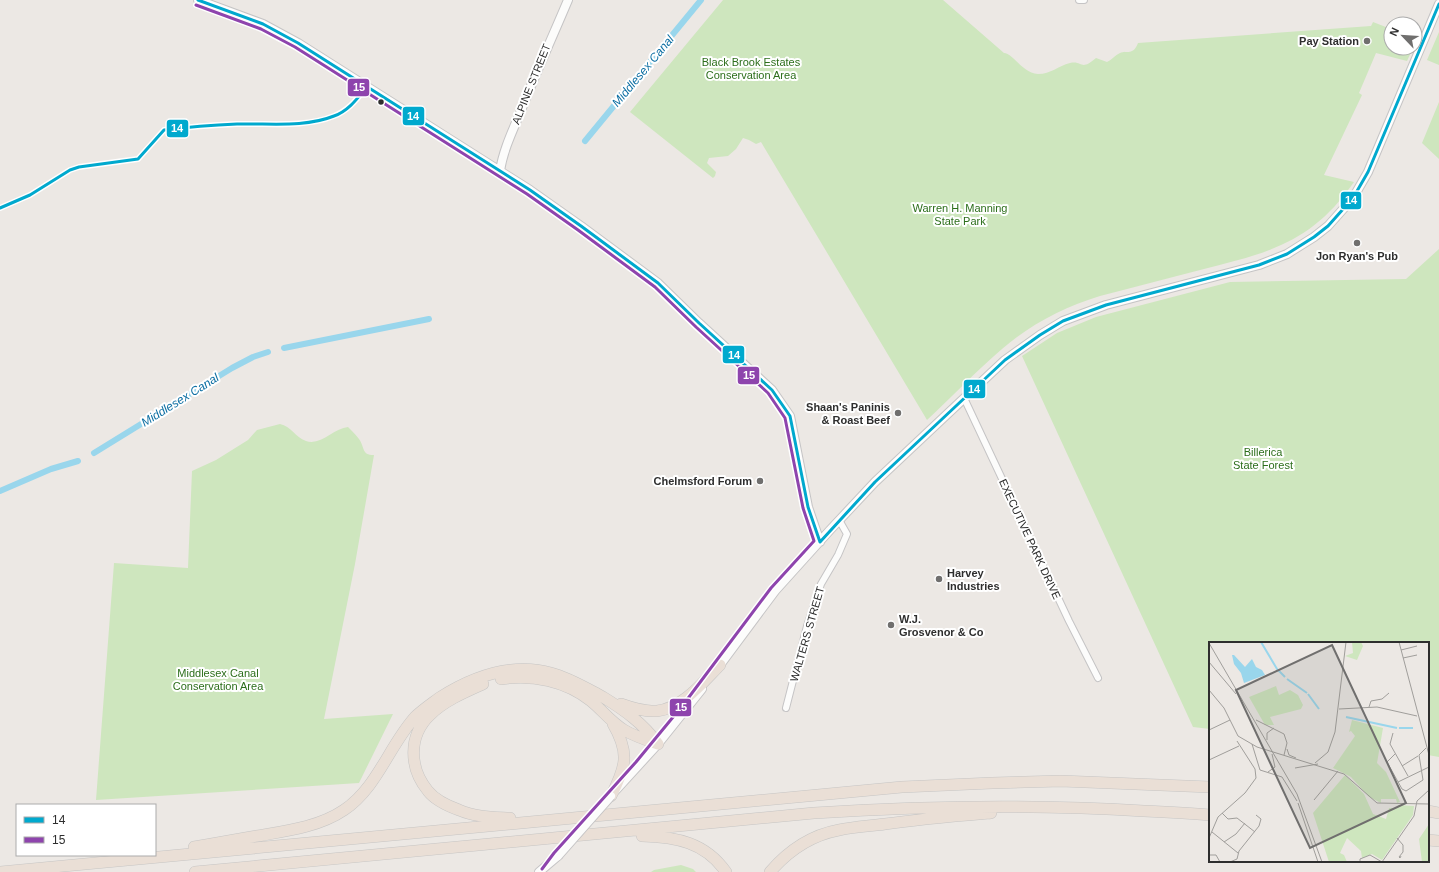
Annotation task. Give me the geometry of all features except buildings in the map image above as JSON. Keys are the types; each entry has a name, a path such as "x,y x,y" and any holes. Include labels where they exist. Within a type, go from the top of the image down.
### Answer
{"highway":[{"path":"607,700 641,710 657,711 665,709 684,700 720,665"},
{"path":"156,854 282,832 316,823 344,810 367,788 417,716 448,693 465,683 498,672 531,670 549,672 574,681 607,700 635,719 648,731 658,744"},
{"path":"550,820 486,817 460,811 443,803 429,792 418,777 413,760 414,742 425,720 436,710 466,691 496,680 522,677 540,678 566,686 590,700 609,718 629,733 658,744"},
{"path":"609,718 621,739 624,754 621,774 611,796"},
{"path":"0,872 902,787 1076,781 1209,787"},
{"path":"195,872 814,813 863,810 953,806 1044,806 1209,815"},
{"path":"770,872 798,847 816,838 838,830 918,819 1003,812 1044,806"},
{"path":"1429,811 1439,813"},
{"path":"594,835 665,836 679,839 710,854 726,872"},
{"path":"1429,840 1439,841"},
{"path":"104,862 140,856"}],"main road":[{"path":"198,0 248,18 283,34 500,171 581,226 658,283 772,390 785,407 790,416 808,506 820,542"},
{"name":"ALPINE STREET","path":"500,171 502,160 515,124 550,39 568,0"},
{"path":"546,872 558,856 658,744 776,591 839,520 875,482 1010,356 1040,335 1063,322 1106,305 1259,266 1287,254 1328,226 1353,198 1368,172 1439,4"},
{"path":"538,872 558,856"}],"street":[{"path":"1079,0 1084,0"},
{"name":"EXECUTIVE PARK DRIVE","path":"964,398 1069,622 1098,678"},
{"name":"WALTERS STREET","path":"786,708 807,626 821,584 838,555 847,534 839,520"}],"green space":[{"name":"Warren H. Manning State Park","path":"723,0 943,0 1004,53 1008,54 1027,70 1038,74 1047,73 1074,62 1084,65 1096,58 1107,62 1120,53 1134,50 1138,43 1371,26 1373,22 1383,26 1383,55 1376,53 1359,93 1362,95 1324,175 1354,182 1322,219 1288,242 1270,250 1228,263 1100,296 1074,305 1048,317 1024,332 1002,349 927,420 761,142 756,144 743,138 736,149 728,156 709,158 707,163 716,172 713,178 630,112"},
{"path":"1439,32 1439,65 1427,60"},
{"name":"Warren H. Manning State Park","path":"1388,56 1409,56 1407,61"},
{"path":"1439,102 1439,159 1422,143"},
{"name":"Billerica State Forest","path":"1439,249 1439,757 1429,755 1429,642 1209,642 1209,729 1193,727 1022,356 1057,333 1096,317 1230,282 1406,279"},
{"name":"Middlesex Canal Conservation Area","path":"280,424 287,427 302,439 312,442 348,427 359,439 365,452 370,455 374,455 355,564 324,719 393,714 359,783 96,800 114,563 188,568 192,471 216,460 248,440 257,430"},
{"path":"681,865 693,869 696,872 651,872 654,870"}],"waterway":[{"name":"Middlesex Canal","path":"585,141 701,0"},
{"name":"Middlesex Canal","path":"284,348 429,319"},
{"name":"Middlesex Canal","path":"94,453 232,368 253,357 268,352"},
{"name":"Middlesex Canal","path":"0,491 51,469 78,461"}],"transit line":[{"name":"14","path":"198,0 263,24 298,43 530,190 658,283 772,390 790,416 808,507 820,542 875,482 1005,360 1040,335 1063,321 1106,305 1259,265 1287,254 1328,226 1353,198 1368,172 1439,4"},
{"name":"15","path":"196,5 261,29 295,47 527,194 655,287 768,393 785,418 803,508 814,541 771,588 683,705 636,762 554,853 542,869"},
{"name":"14","path":"0,208 30,195 70,170 79,167 138,159 164,130 228,124 299,124 323,120 344,111 366,88"}],"place":[{"name":"Pay Station","path":"1367,41"},
{"name":"Jon Ryan's Pub","path":"1357,243"},
{"name":"Shaan's Paninis & Roast Beef","path":"898,413"},
{"name":"Chelmsford Forum","path":"760,481"},
{"name":"Harvey Industries","path":"939,579"},
{"name":"W.J. Grosvenor & Co","path":"891,625"}],"park label":[{"name":"Black Brook Estates Conservation Area","path":"751,68"}]}
